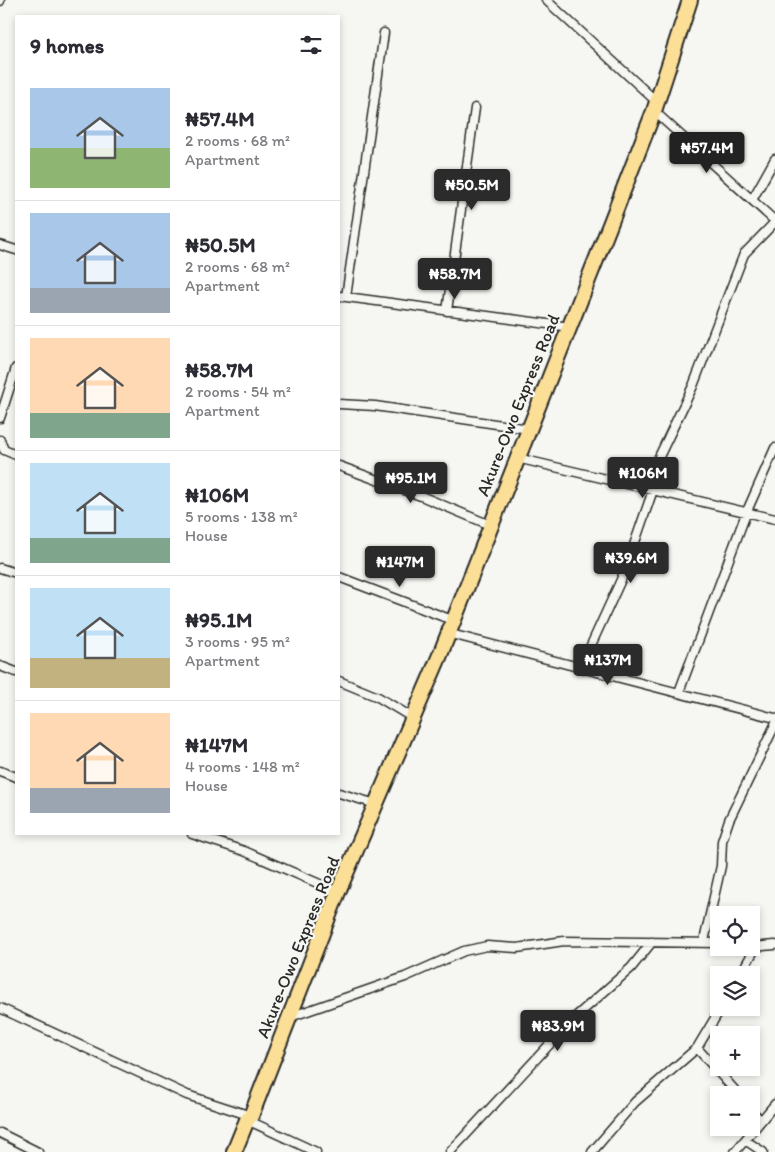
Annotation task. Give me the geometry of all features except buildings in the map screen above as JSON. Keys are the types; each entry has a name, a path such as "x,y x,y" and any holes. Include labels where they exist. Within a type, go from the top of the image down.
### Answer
{"highway":[{"name":"Akure-Owo Express Road","path":"234,1152 290,1017 338,892 413,718 570,327 655,107 690,0"}],"street":[{"path":"546,0 775,221 744,254 692,386 648,489 625,571 581,667"},
{"path":"384,33 342,297 570,327"},
{"path":"447,311 476,108"},
{"path":"752,200 775,159"},
{"path":"0,245 15,250"},
{"path":"0,418 15,371"},
{"path":"340,404 375,406 529,429"},
{"path":"0,440 4,450 15,454"},
{"path":"679,692 747,511 775,448"},
{"path":"517,458 775,519"},
{"path":"340,466 420,496 490,525"},
{"path":"0,568 15,573"},
{"path":"340,577 450,627 581,667 775,718"},
{"path":"0,666 15,672"},
{"path":"340,681 378,697 413,718"},
{"path":"704,941 721,866 722,841 729,820 775,725"},
{"path":"0,771 15,777"},
{"path":"340,793 376,804"},
{"path":"195,835 244,851 338,892"},
{"path":"290,1017 405,978 464,951 487,946 517,948 564,941 710,942"},
{"path":"450,1152 574,1019 631,968 652,942"},
{"path":"760,946 775,945"},
{"path":"0,1008 187,1095 249,1118 316,1152"},
{"path":"592,1152 634,1102 697,1048 716,1016"},
{"path":"697,1048 731,1086"},
{"path":"760,1122 775,1104"},
{"path":"0,1133 38,1152"},
{"path":"735,1152 748,1136"},
{"path":"744,1140 763,1152"}]}
